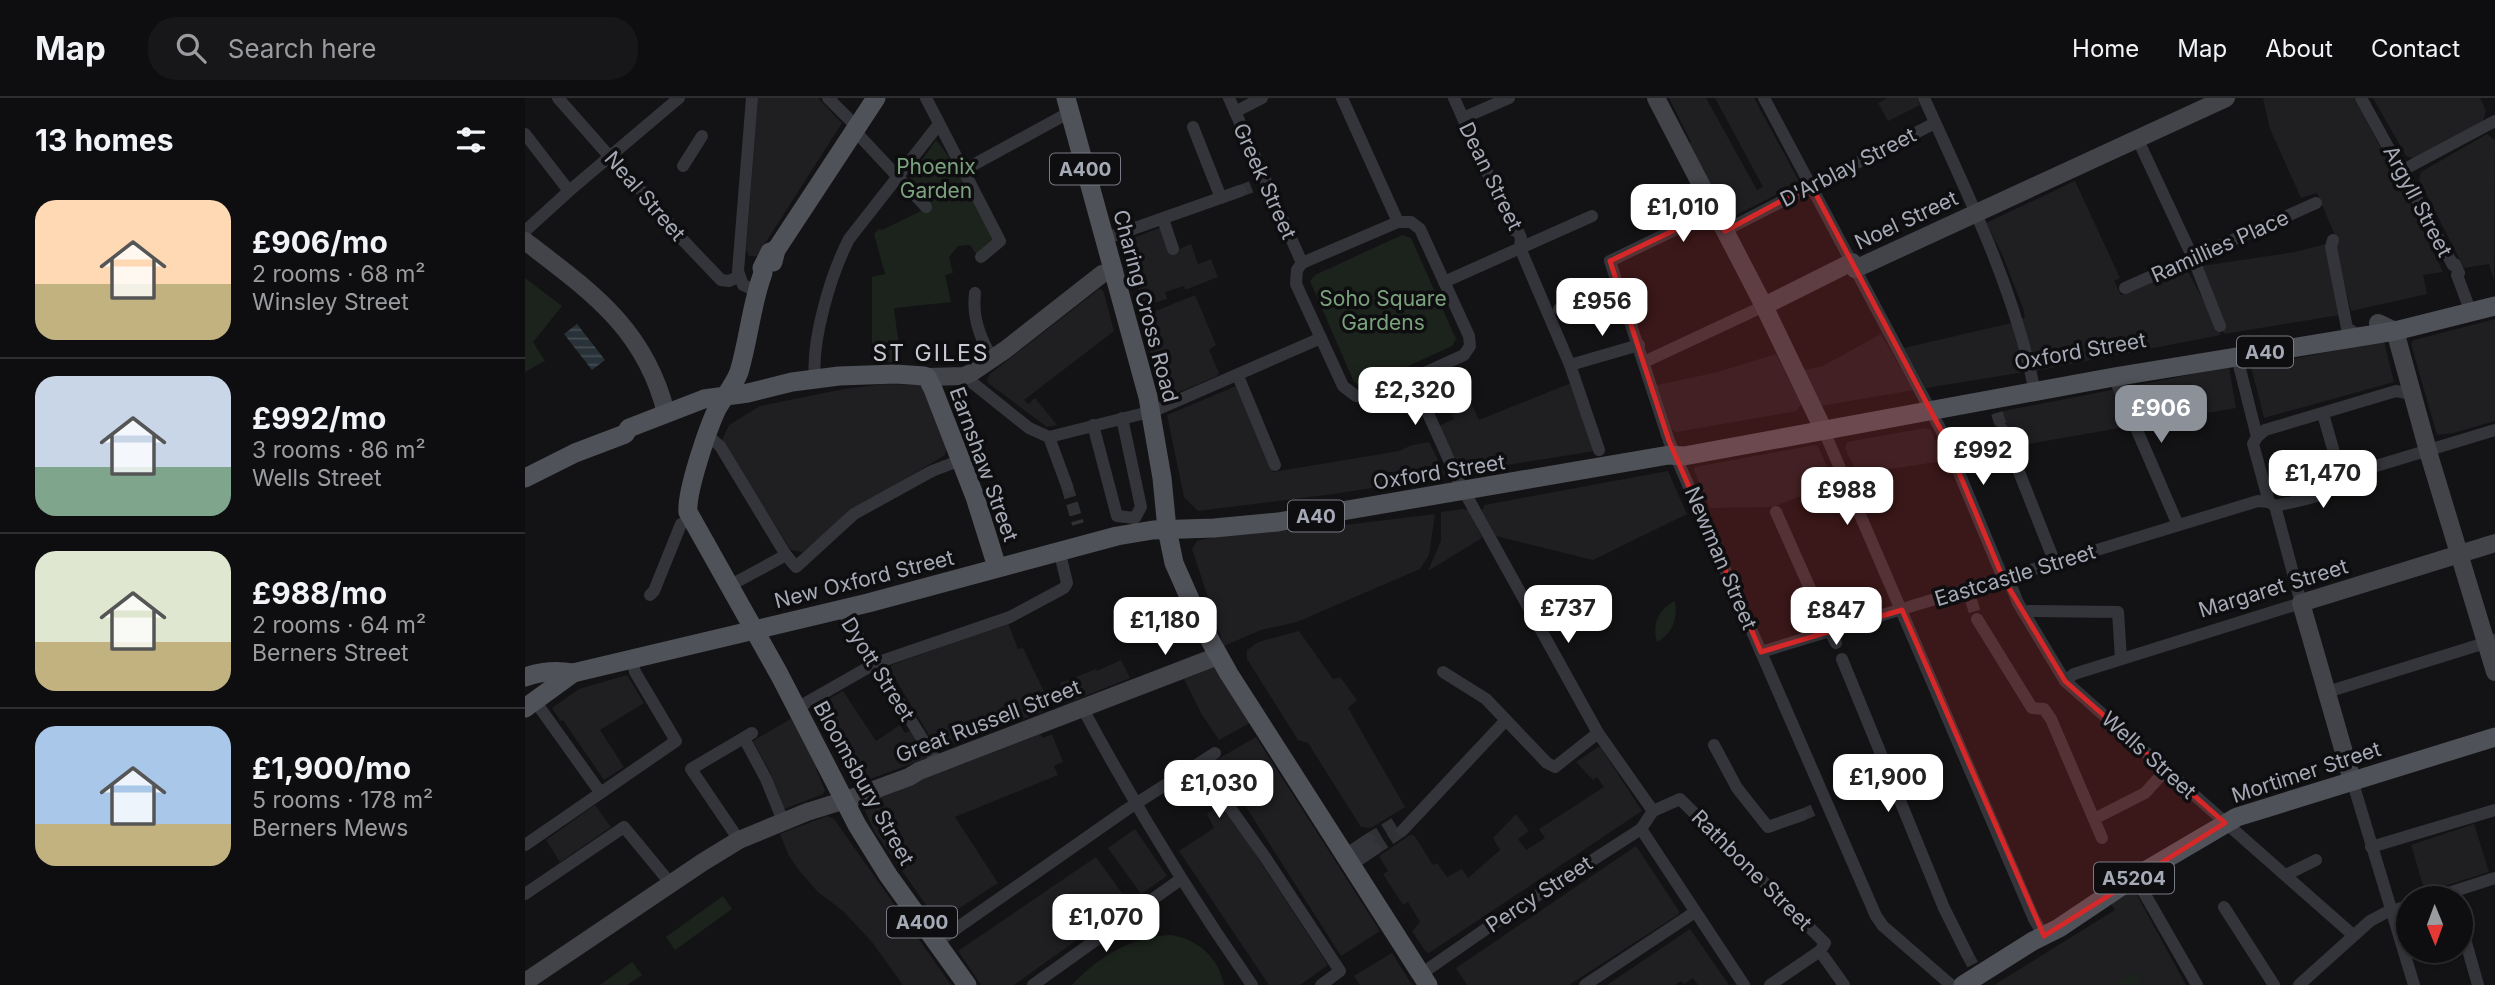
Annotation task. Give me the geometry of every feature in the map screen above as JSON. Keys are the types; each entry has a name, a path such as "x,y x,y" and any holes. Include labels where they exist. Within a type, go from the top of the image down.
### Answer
{"main road":[{"path":"525,478 575,453 625,434 629,428 706,409 724,396 735,382 760,282 777,256 776,250 876,98"},
{"name":"Charing Cross Road","path":"1068,105 1148,397 1174,563 1218,656 1425,980"},
{"name":"Oxford Street","path":"1167,529 1278,522 1462,487 1676,454 1681,447 1822,427 2228,346 2371,330 2495,293"},
{"name":"Oxford Street","path":"1929,407 1995,406 2114,377 2237,357 2495,306"},
{"path":"724,396 815,379 872,374 927,377"},
{"name":"Earnshaw Street","path":"927,377 961,460 997,567"},
{"name":"A400","path":"724,396 693,481 688,509 754,631"},
{"name":"New Oxford Street","path":"573,673 841,609 1059,550 1138,531 1167,529"},
{"name":"Bloomsbury Street","path":"754,631 878,860 967,985"},
{"path":"530,705 526,674 558,670 573,673"},
{"name":"A40","path":"530,705 573,673"},
{"name":"Mortimer Street","path":"1970,970 2044,936 2225,823 2248,813 2495,737"}],"street":[{"name":"Neal Street","path":"558,98 721,280 729,281 738,277"},
{"path":"525,231 679,98"},
{"path":"751,98 738,277 746,287 760,282"},
{"path":"828,98 926,207"},
{"path":"926,98 1000,241 981,257"},
{"name":"Greek Street","path":"1229,98 1261,182 1302,264"},
{"path":"1235,113 1262,98"},
{"path":"1342,98 1398,222"},
{"name":"Dean Street","path":"1454,98 1513,230 1518,231 1521,238 1520,248 1570,365 1599,450"},
{"path":"1463,118 1509,98"},
{"path":"1656,98 1764,306 1822,427 2034,919 2044,936"},
{"name":"Wells Street","path":"1763,98 1942,432 2005,578 2065,681 2353,935"},
{"path":"1924,98 1975,212 2015,311 2033,383"},
{"name":"Noel Street","path":"1764,306 2227,98"},
{"name":"Argyll Street","path":"2361,98 2403,170 2452,265 2455,264 2459,273 2456,275 2467,302"},
{"path":"964,170 1068,105"},
{"path":"2403,170 2495,121"},
{"name":"D'Arblay Street","path":"1724,231 1935,123"},
{"path":"815,379 817,345 838,260 849,239 939,124"},
{"path":"1193,127 1221,198"},
{"path":"525,134 569,191"},
{"path":"683,166 702,136"},
{"path":"2138,140 2193,258 2220,326"},
{"path":"1104,239 1240,191"},
{"name":"Ramillies Place","path":"2125,288 2316,203"},
{"name":"Newman Street","path":"1714,211 1610,261 1639,345 1649,360 1666,433 1761,652 1823,806 1879,921 1951,985"},
{"path":"1444,282 1592,216"},
{"path":"1167,218 1173,249"},
{"path":"1398,222 1411,222 1420,229 1469,336 1470,346 1464,355 1372,397 1356,396 1343,386 1296,284 1297,270 1302,264 1398,222"},
{"path":"2333,240 2331,247 2371,330 2412,394 2459,554 2491,642 2495,672"},
{"path":"525,241 595,295 616,318 651,371 669,419"},
{"path":"927,377 964,376 993,359 1102,274 1114,271"},
{"path":"1559,309 1619,285"},
{"path":"975,293 975,318 985,347 993,359"},
{"path":"1649,360 1764,306"},
{"path":"1156,410 1321,338"},
{"path":"1570,365 1639,345"},
{"path":"2237,357 2257,437"},
{"path":"964,376 1029,428 1049,437 1141,414"},
{"path":"1237,376 1275,465"},
{"path":"2114,377 2178,525"},
{"path":"1412,378 1462,487 1598,733 1653,811"},
{"path":"2412,394 2396,391 2265,430 2253,444 2414,985"},
{"path":"2323,414 2343,476"},
{"path":"1093,425 1117,516 1135,518 1142,507 1122,418"},
{"path":"2001,429 2055,563"},
{"name":"Eastcastle Street","path":"1761,652 1833,637 1901,611 1969,595 2005,578 2258,501 2272,504 2329,491 2343,476 2495,430"},
{"path":"708,436 720,446 796,567 854,514 932,471 961,460"},
{"path":"1049,437 1067,486"},
{"path":"1776,512 1812,593"},
{"path":"650,595 681,524"},
{"name":"Margaret Street","path":"2065,681 2074,674 2120,659 2495,543"},
{"path":"797,708 876,663 1010,617 1064,588 1067,583 1059,550"},
{"path":"729,586 786,555"},
{"name":"Dyott Street","path":"841,609 938,764"},
{"path":"2024,613 2118,612 2120,659"},
{"path":"1824,619 1833,637"},
{"path":"1977,619 2032,708 2044,709 2051,719 2102,838"},
{"path":"2327,692 2491,642"},
{"name":"Great Russell Street","path":"525,982 739,840 1218,656"},
{"path":"525,845 676,741 635,672 632,659"},
{"path":"1842,659 1970,970"},
{"path":"1443,673 1486,699 1547,763 1555,767 1598,733"},
{"path":"530,705 600,792"},
{"path":"1083,709 1130,796 1181,879 1252,985"},
{"path":"1399,826 1412,818 1506,720"},
{"path":"739,840 691,769 748,735 783,821"},
{"path":"1714,745 1737,788 1768,827 1802,815"},
{"path":"937,942 1136,804 1215,754"},
{"path":"1199,764 1265,857 1340,971 1321,985"},
{"path":"2094,819 2145,793 2165,771"},
{"name":"Rathbone Street","path":"1653,811 1680,799 1825,943 1820,951 1770,985"},
{"path":"2371,847 2495,810"},
{"name":"Percy Street","path":"1425,980 1493,924 1641,829 1653,811"},
{"path":"525,894 624,827 671,884"},
{"path":"1641,829 1744,985"},
{"path":"1348,860 1372,844"},
{"path":"2286,875 2316,860"},
{"path":"2135,877 2197,985"},
{"path":"2470,886 2495,878"},
{"path":"1033,985 1181,879"},
{"path":"2224,907 2274,985"},
{"path":"2299,985 2370,921 2396,910"},
{"path":"1585,985 1695,912"},
{"path":"1824,957 1844,985"},
{"path":"2472,963 2478,985"}],"highlighted area":[{"path":"1811,185 1942,432 2003,578 2065,681 2225,823 2044,936 1902,610 1761,652 1669,441 1610,261 1714,211 1725,231"}],"shaded area":[{"path":"758,98 818,98 842,123 757,256 749,256 746,249"},
{"path":"1669,98 1706,98 1757,190 1763,187 1715,98 1754,98 1800,183 1728,219 1689,144 1691,142"},
{"path":"1887,98 1917,98 1920,105 1888,121 1878,103"},
{"path":"2263,98 2354,98 2402,187 2443,272 2423,275 2427,294 2351,311 2335,243 2337,240 2317,193 2301,198 2270,129"},
{"path":"2373,98 2480,98 2486,111 2483,121 2417,159 2406,156"},
{"path":"2487,134 2495,140 2494,281 2489,264 2464,268 2419,180 2421,172"},
{"path":"2075,181 2120,278 2114,281 2121,295 2186,268 2221,335 2034,371 2022,319 2025,317 2023,308 2002,254 1986,223"},
{"path":"1162,227 1177,250 1191,244 1198,264 1211,259 1218,277 1185,290 1184,286 1165,292 1167,299 1143,306 1126,244 1128,240"},
{"path":"2326,244 2340,315 2224,334 2221,325 2225,323 2202,266 2295,252"},
{"path":"1099,289 1103,290 1114,331 1024,400 1028,404 1035,398 1057,425 1047,427 987,380 990,374"},
{"path":"1195,295 1216,345 1209,350 1219,373 1163,399 1141,317"},
{"path":"2495,319 2495,421 2437,435 2411,344 2414,340"},
{"path":"2011,323 2025,372 1926,388 1904,348"},
{"path":"577,324 605,360 592,370 564,334"},
{"path":"1881,334 1913,390 1821,406 1803,370 1823,366"},
{"path":"2384,341 2394,382 2264,418 2251,367"},
{"path":"1776,354 1801,404 1797,411 1676,432 1672,430 1657,385 1714,373"},
{"path":"2229,367 2236,408 2028,444 2012,451 1999,430 1993,413"},
{"path":"1571,383 1595,451 1462,472 1439,426 1454,419 1448,405 1468,396 1479,420"},
{"path":"885,384 923,385 947,448 945,455 846,515 803,552 791,550 722,440 729,425 760,406 844,389"},
{"path":"1236,386 1273,472 1399,451 1429,442 1445,474 1443,477 1333,494 1198,511 1184,497 1167,415"},
{"path":"1925,428 1931,430 1943,461 1857,474 1845,448 1847,442"},
{"path":"1818,446 1834,483 1773,507 1710,508 1694,470 1695,467"},
{"path":"1668,471 1687,514 1593,560 1496,536 1482,511 1484,505"},
{"path":"1469,510 1482,538 1428,571 1441,541 1441,512"},
{"path":"1435,514 1429,555 1420,569 1297,622 1261,630 1224,646 1192,549 1197,541 1222,535 1312,529"},
{"path":"1008,623 1018,649 1023,648 1052,708 938,750 891,672 891,665"},
{"path":"1299,631 1333,679 1340,677 1357,700 1348,708 1405,807 1371,828 1361,827 1308,743 1298,740 1247,659 1247,650 1258,642"},
{"path":"1121,660 1130,678 1068,703 1060,683"},
{"path":"1220,665 1250,723 1219,740 1201,713 1184,679"},
{"path":"627,675 644,703 600,730 624,767 604,780 552,708 579,689"},
{"path":"843,691 876,741 900,725 905,733 912,730 927,758 857,784 853,783 813,707"},
{"path":"792,718 818,768 816,769 825,790 823,794 784,809 770,772 753,741"},
{"path":"1040,734 1043,738 1052,734 1063,762 1054,766 1058,775 955,817 998,883 938,922 874,831 863,806 864,802"},
{"path":"1256,737 1380,931 1341,956 1216,760"},
{"path":"1598,747 1642,811 1429,953 1426,952 1412,931 1420,922 1408,902 1403,905 1383,874 1388,871 1379,856 1414,835 1433,865 1437,863 1447,877 1462,869 1468,878 1500,850 1493,838 1516,814 1529,831 1518,839 1526,850 1545,838 1539,829 1604,787 1597,777 1593,780 1576,762"},
{"path":"1222,803 1328,965 1300,985 1269,985 1179,851 1214,828 1207,814"},
{"path":"595,805 611,827 560,862 546,840"},
{"path":"827,816 834,819 951,985 903,985 872,942 843,911 818,892 798,869 780,834"},
{"path":"2474,824 2489,872 2444,886 2423,886 2411,845"},
{"path":"1135,829 1167,876 1141,894 1108,848"},
{"path":"1636,846 1679,914 1569,985 1467,985 1456,968"},
{"path":"1096,857 1129,903 1014,985 981,985 958,951"},
{"path":"2132,886 2186,985 1994,985 2115,910 2109,900"},
{"path":"1690,929 1729,985 1698,985 1693,978 1684,984 1681,981 1675,985 1607,985"},
{"path":"1392,953 1412,985 1360,985 1354,976"}],"green space":[{"name":"Phoenix Garden","path":"936,140 952,161 995,242 977,255 970,245 958,246 949,257 953,273 945,275 951,302 894,308 901,362 872,362 872,277 885,274 874,234 879,229 882,230 929,207 909,179"},
{"name":"Soho Square Gardens","path":"1402,235 1411,238 1456,339 1452,346 1361,386 1354,382 1310,281 1315,275"},
{"path":"525,278 562,306 533,342 545,361 525,372"},
{"path":"1675,601 1673,624 1667,634 1657,642 1655,629 1658,618 1664,608"},
{"path":"723,896 732,909 675,950 666,937"},
{"path":"1171,935 1190,941 1206,951 1217,966 1224,985 1072,985 1104,957 1117,950 1143,939"},
{"path":"632,962 642,975 627,985 600,985"},
{"path":"2134,972 2143,985 2113,985 2116,983"}],"tunnel":[{"path":"1240,191 1256,185"},
{"path":"1997,413 2002,429"},
{"path":"1067,486 1078,524"},
{"path":"1812,593 1824,619"},
{"path":"1971,600 1977,619"},
{"path":"1802,815 1818,808"},
{"path":"1369,839 1397,822"},
{"path":"1375,849 1402,831"},
{"path":"1967,954 1973,965"}],"district":[{"name":"ST GILES","path":"931,353"}]}
